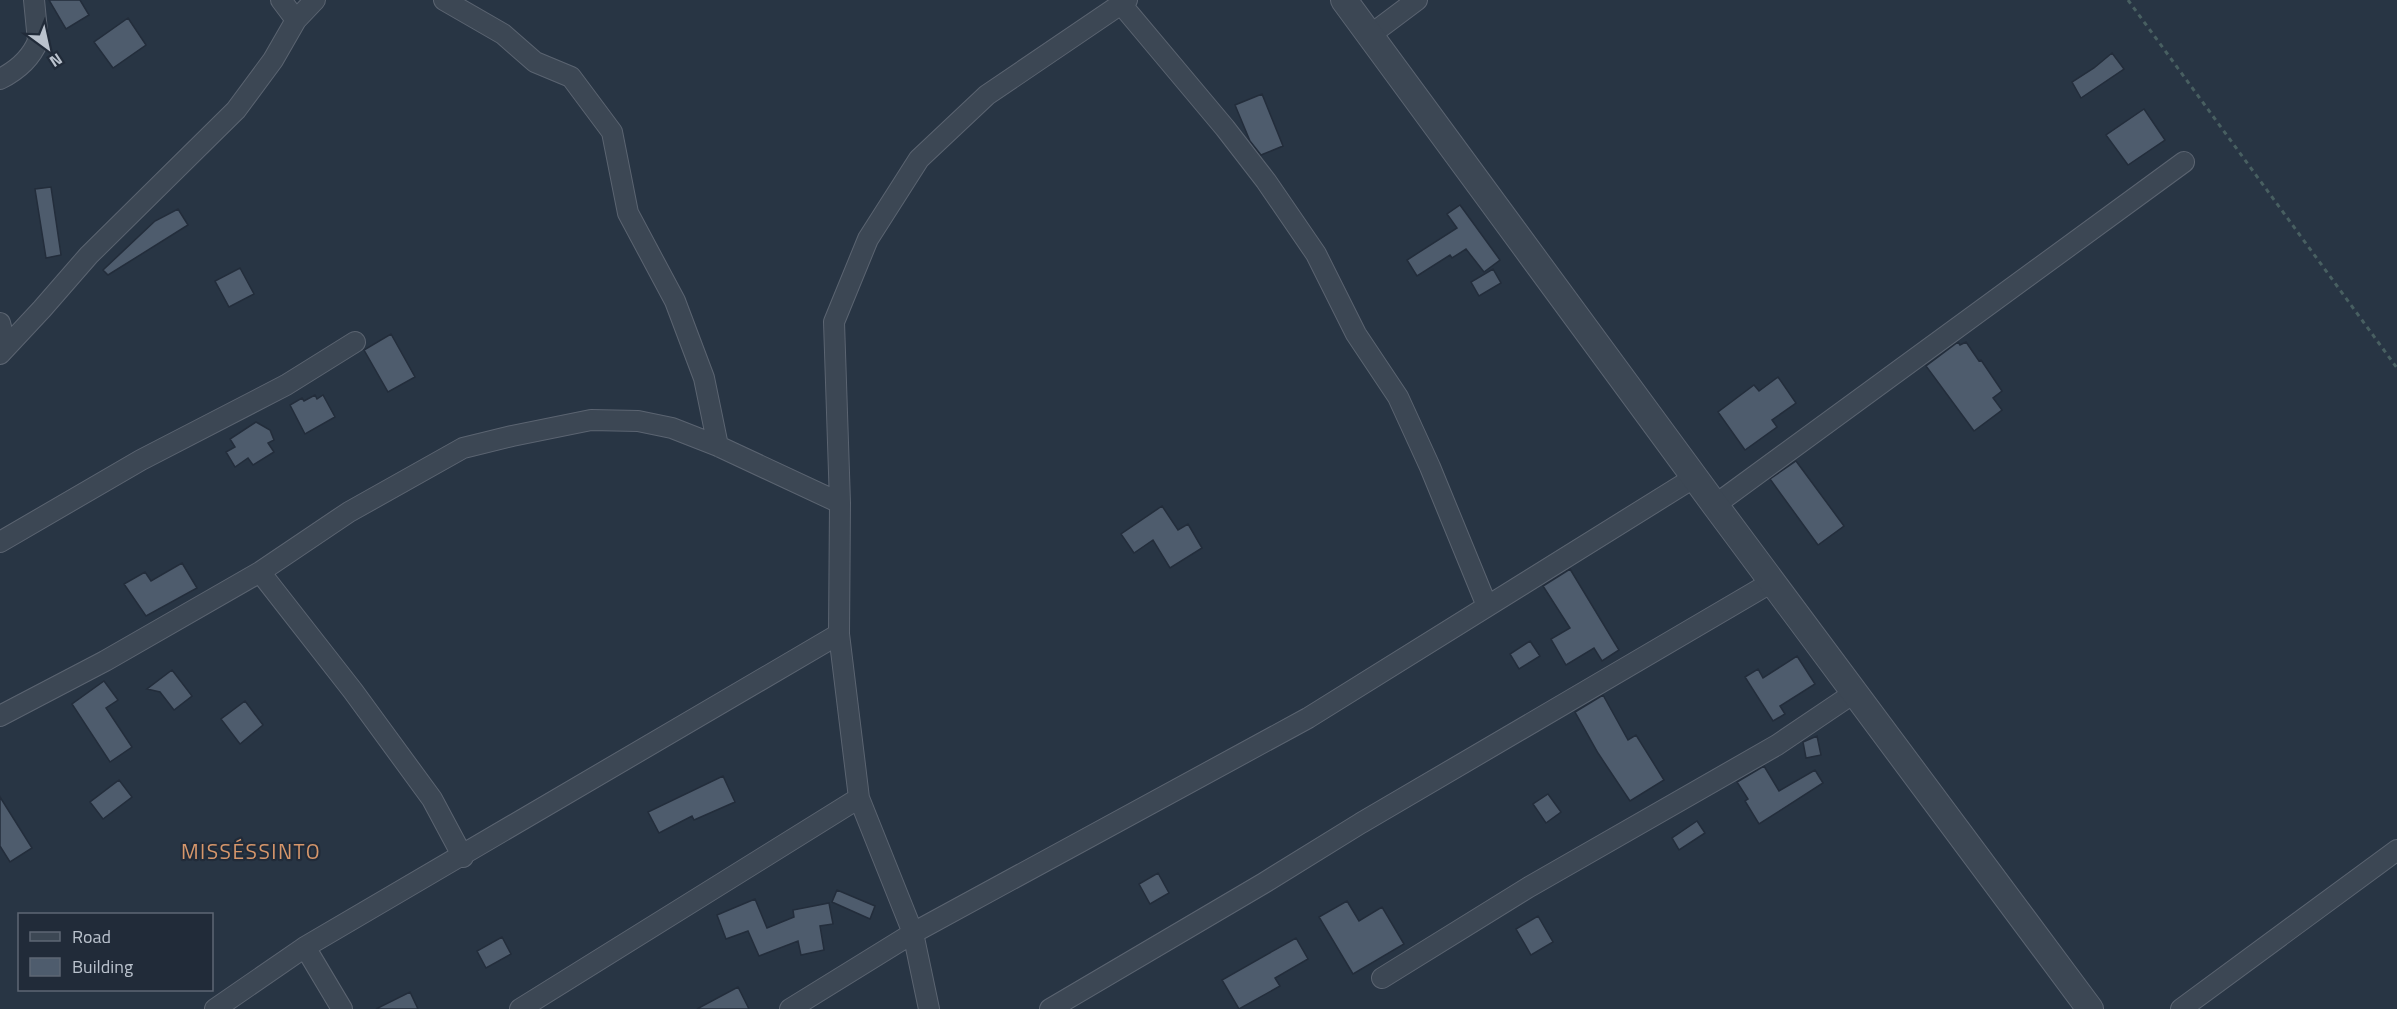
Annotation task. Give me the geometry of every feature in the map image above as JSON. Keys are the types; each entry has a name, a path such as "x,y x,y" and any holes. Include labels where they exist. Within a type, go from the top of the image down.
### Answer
{"street":[{"path":"0,79 24,62 36,46 38,41 34,0"},
{"path":"280,0 296,20"},
{"path":"3,350 89,255 236,110 273,60 296,20 315,0"},
{"path":"444,0 503,34 535,62 571,78 612,132 628,213 675,301 704,378 718,446"},
{"path":"1344,0 1715,505 2090,1009"},
{"path":"1369,36 1417,0"},
{"path":"928,1009 913,933 860,798 839,634 840,503 834,322 868,239 919,159 987,95 1124,2 1266,181 1316,254 1356,334 1398,397 1430,467 1487,606"},
{"path":"1715,505 2184,162"},
{"path":"0,323 3,350"},
{"path":"0,542 141,460 286,385 355,342"},
{"path":"0,716 105,661 260,572 349,512 464,448 540,429 591,420 638,421 672,428 718,446 840,503"},
{"path":"790,1009 913,933 1308,717 1695,477"},
{"path":"260,572 353,691 432,799 462,857"},
{"path":"1050,1009 1772,582"},
{"path":"215,1009 305,947 839,634"},
{"path":"1382,978 1529,887 1777,746 1854,693"},
{"path":"520,1009 860,798"},
{"path":"2181,1009 2397,850"},
{"path":"305,947 342,1009"}],"path":[{"path":"2128,0 2397,369"}],"building":[{"path":"49,0 80,0 89,15 66,29"},
{"path":"128,18 146,45 113,68 94,42"},
{"path":"2112,53 2124,69 2081,98 2072,82"},
{"path":"1262,94 1283,146 1261,155 1250,141 1235,105"},
{"path":"2144,109 2165,140 2128,165 2106,135"},
{"path":"51,187 61,255 46,258 35,189"},
{"path":"1460,205 1500,260 1484,272 1466,249 1452,258 1450,255 1417,276 1407,260 1457,228 1447,214"},
{"path":"178,209 188,225 108,275 103,270 155,221"},
{"path":"240,268 254,294 229,307 215,281"},
{"path":"1493,269 1501,283 1479,296 1471,282"},
{"path":"391,334 415,377 388,392 364,350"},
{"path":"1958,342 1960,345 1966,342 2002,391 1993,398 2002,410 1974,431 1926,366"},
{"path":"1778,377 1796,403 1772,420 1777,427 1745,450 1718,412 1754,385 1759,391"},
{"path":"315,395 317,399 323,395 335,417 305,434 290,405 302,398 304,401"},
{"path":"256,422 270,430 274,440 268,443 274,452 253,465 248,458 235,467 226,452 235,447 230,439"},
{"path":"1796,461 1844,526 1818,545 1770,479"},
{"path":"1162,506 1178,530 1188,524 1202,548 1170,568 1153,540 1134,553 1121,534"},
{"path":"182,563 197,588 146,616 124,584 145,572 151,581"},
{"path":"1570,569 1619,650 1602,661 1594,648 1566,665 1551,639 1570,628 1543,586"},
{"path":"1530,641 1540,656 1519,669 1510,654"},
{"path":"1797,656 1815,684 1780,706 1785,714 1773,721 1745,677 1758,669 1763,678"},
{"path":"172,670 192,696 174,710 160,692 147,689"},
{"path":"104,681 118,700 106,708 132,747 110,762 72,704"},
{"path":"1603,695 1628,740 1636,735 1664,780 1630,801 1598,753 1575,712"},
{"path":"245,701 263,725 240,744 221,719"},
{"path":"1817,736 1821,755 1806,758 1803,742"},
{"path":"1764,766 1779,791 1815,770 1823,783 1759,824 1745,801 1748,799 1737,782"},
{"path":"723,776 735,802 694,820 692,816 659,833 648,812"},
{"path":"119,780 132,797 103,819 90,802"},
{"path":"1548,794 1561,812 1546,823 1533,804"},
{"path":"0,797 32,848 10,862 0,846"},
{"path":"1697,821 1705,833 1679,850 1672,838"},
{"path":"1158,873 1169,893 1150,904 1139,884"},
{"path":"837,890 875,906 870,919 832,902"},
{"path":"755,899 767,928 794,917 793,910 829,903 833,924 820,926 824,950 801,955 798,941 759,956 748,931 726,939 717,915"},
{"path":"1347,901 1359,921 1382,907 1404,944 1353,974 1319,917"},
{"path":"1538,916 1553,942 1531,955 1516,929"},
{"path":"502,937 511,954 486,968 477,951"},
{"path":"1296,938 1308,959 1275,978 1280,986 1239,1009 1222,980"},
{"path":"738,987 749,1009 697,1009"},
{"path":"410,992 418,1009 376,1009"}],"district":[{"name":"MISSÉSSINTO","path":"251,852"}]}
